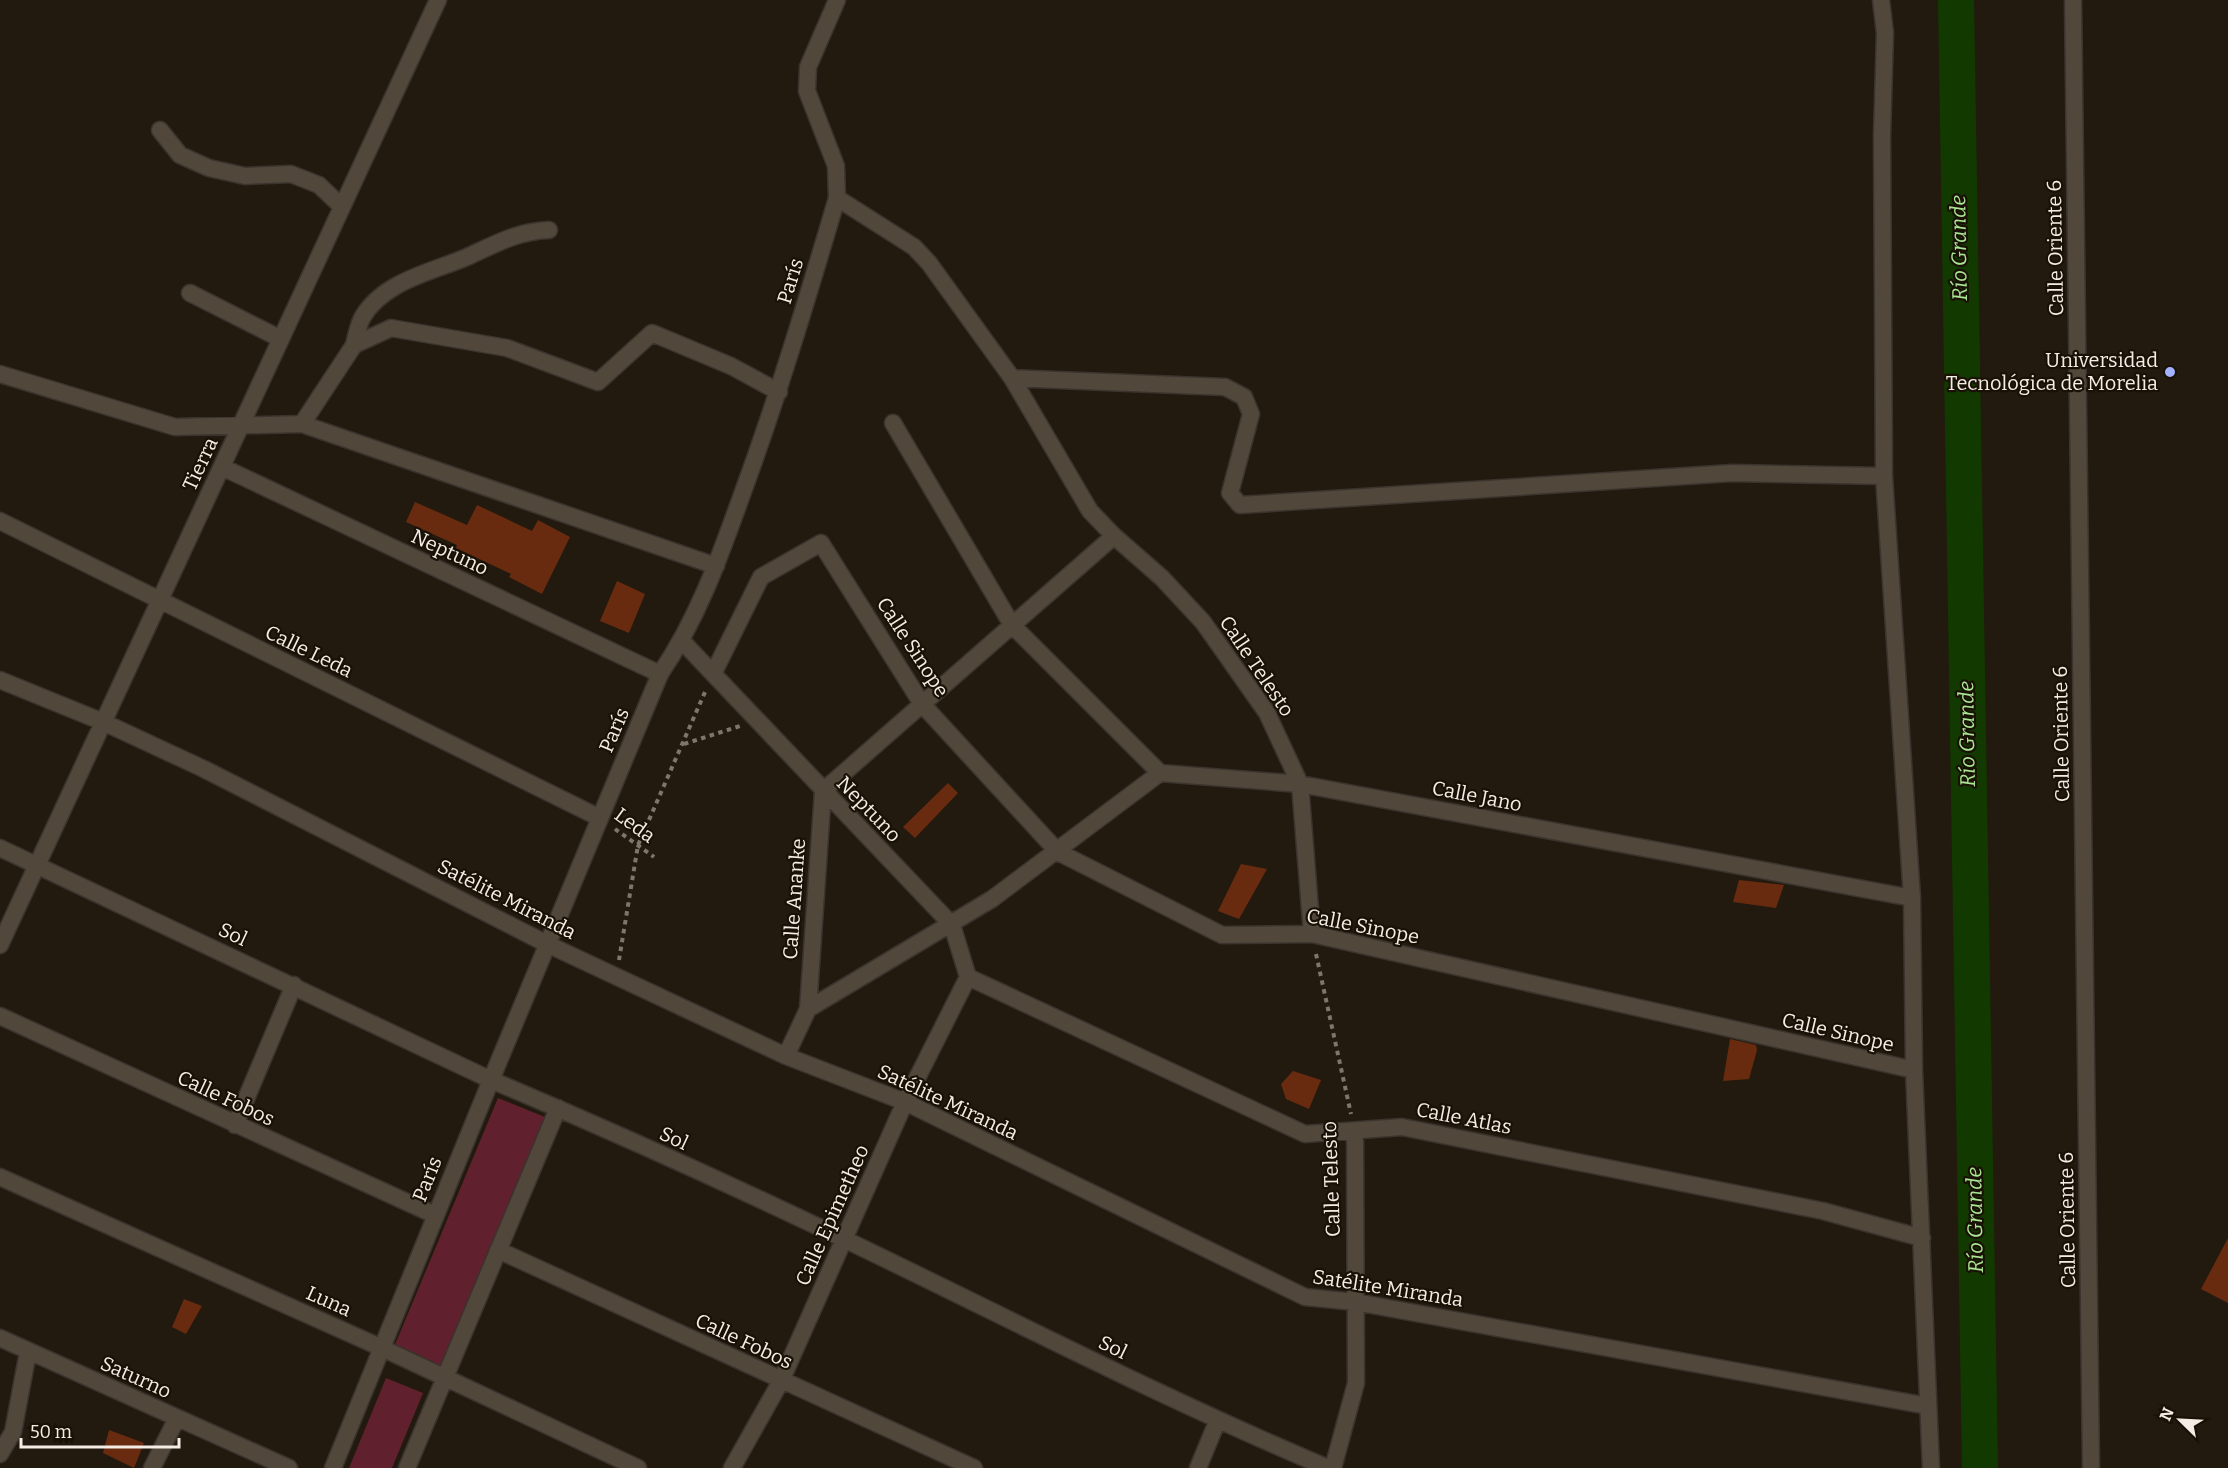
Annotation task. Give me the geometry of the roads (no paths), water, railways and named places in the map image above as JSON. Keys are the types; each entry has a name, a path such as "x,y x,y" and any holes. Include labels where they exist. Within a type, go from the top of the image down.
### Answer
{"street":[{"name":"Tierra","path":"0,945 438,0"},
{"name":"París","path":"333,1468 435,1215 660,674 682,641 717,567 779,392 837,198 836,166 807,91 808,67 837,0"},
{"path":"1881,0 1885,33 1882,136 1884,476 1912,898 1914,1070 1931,1468"},
{"name":"Calle Oriente 6","path":"2073,0 2091,1468"},
{"path":"160,130 180,154 209,168 245,176 291,174 319,185 342,207"},
{"name":"Calle Telesto","path":"837,198 914,247 929,263 1012,378 1090,510 1114,536 1162,578 1203,622 1268,713 1300,784 1312,934"},
{"path":"303,424 354,345 362,318 383,296 417,273 466,257 502,239 533,231 549,230"},
{"path":"190,293 281,339"},
{"path":"354,345 391,328 507,348 598,382 652,333 731,366 779,392"},
{"path":"0,374 175,427 303,424 717,567"},
{"path":"1012,378 1225,387 1244,398 1251,414 1230,493 1240,505 1732,473 1884,476"},
{"path":"786,1056 808,1009 952,925 1058,852 1160,773 1012,625 893,423"},
{"name":"Neptuno","path":"222,467 660,674"},
{"name":"Calle Leda","path":"0,521 600,818"},
{"path":"823,791 1114,536"},
{"name":"Calle Sinope","path":"713,674 761,577 821,543 922,704 1058,852 1222,935 1312,934 1914,1070"},
{"name":"Neptuno","path":"682,641 952,925"},
{"name":"Satélite Miranda","path":"0,680 103,722 204,769 547,944 786,1056 905,1102 1305,1297 1355,1302 1928,1406"},
{"name":"Calle Jano","path":"1160,773 1300,784 1912,898"},
{"name":"Calle Ananke","path":"808,1009 823,791"},
{"name":"Sol","path":"0,848 491,1080 558,1108 844,1240 1217,1422 1331,1468"},
{"path":"952,925 968,977"},
{"name":"Calle Epimetheo","path":"732,1468 781,1381 905,1102 968,977"},
{"name":"Calle Atlas","path":"968,977 1305,1134 1402,1127 1823,1211 1922,1238"},
{"path":"235,1125 294,986"},
{"name":"Calle Fobos","path":"0,1016 435,1215"},
{"path":"407,1468 558,1108"},
{"name":"Calle Telesto","path":"1331,1468 1356,1383 1355,1132"},
{"name":"Luna","path":"0,1177 382,1348 638,1468"},
{"name":"Calle Fobos","path":"498,1250 974,1468"},
{"name":"Saturno","path":"0,1338 289,1468"},
{"path":"0,1454 15,1425 28,1352"},
{"path":"152,1468 177,1418"},
{"path":"1198,1468 1217,1422"}],"water":[{"name":"Río Grande","path":"1938,0 1974,0 1998,1468 1962,1468"}],"place":[{"name":"Universidad Tecnológica de Morelia","path":"2170,372"}]}
